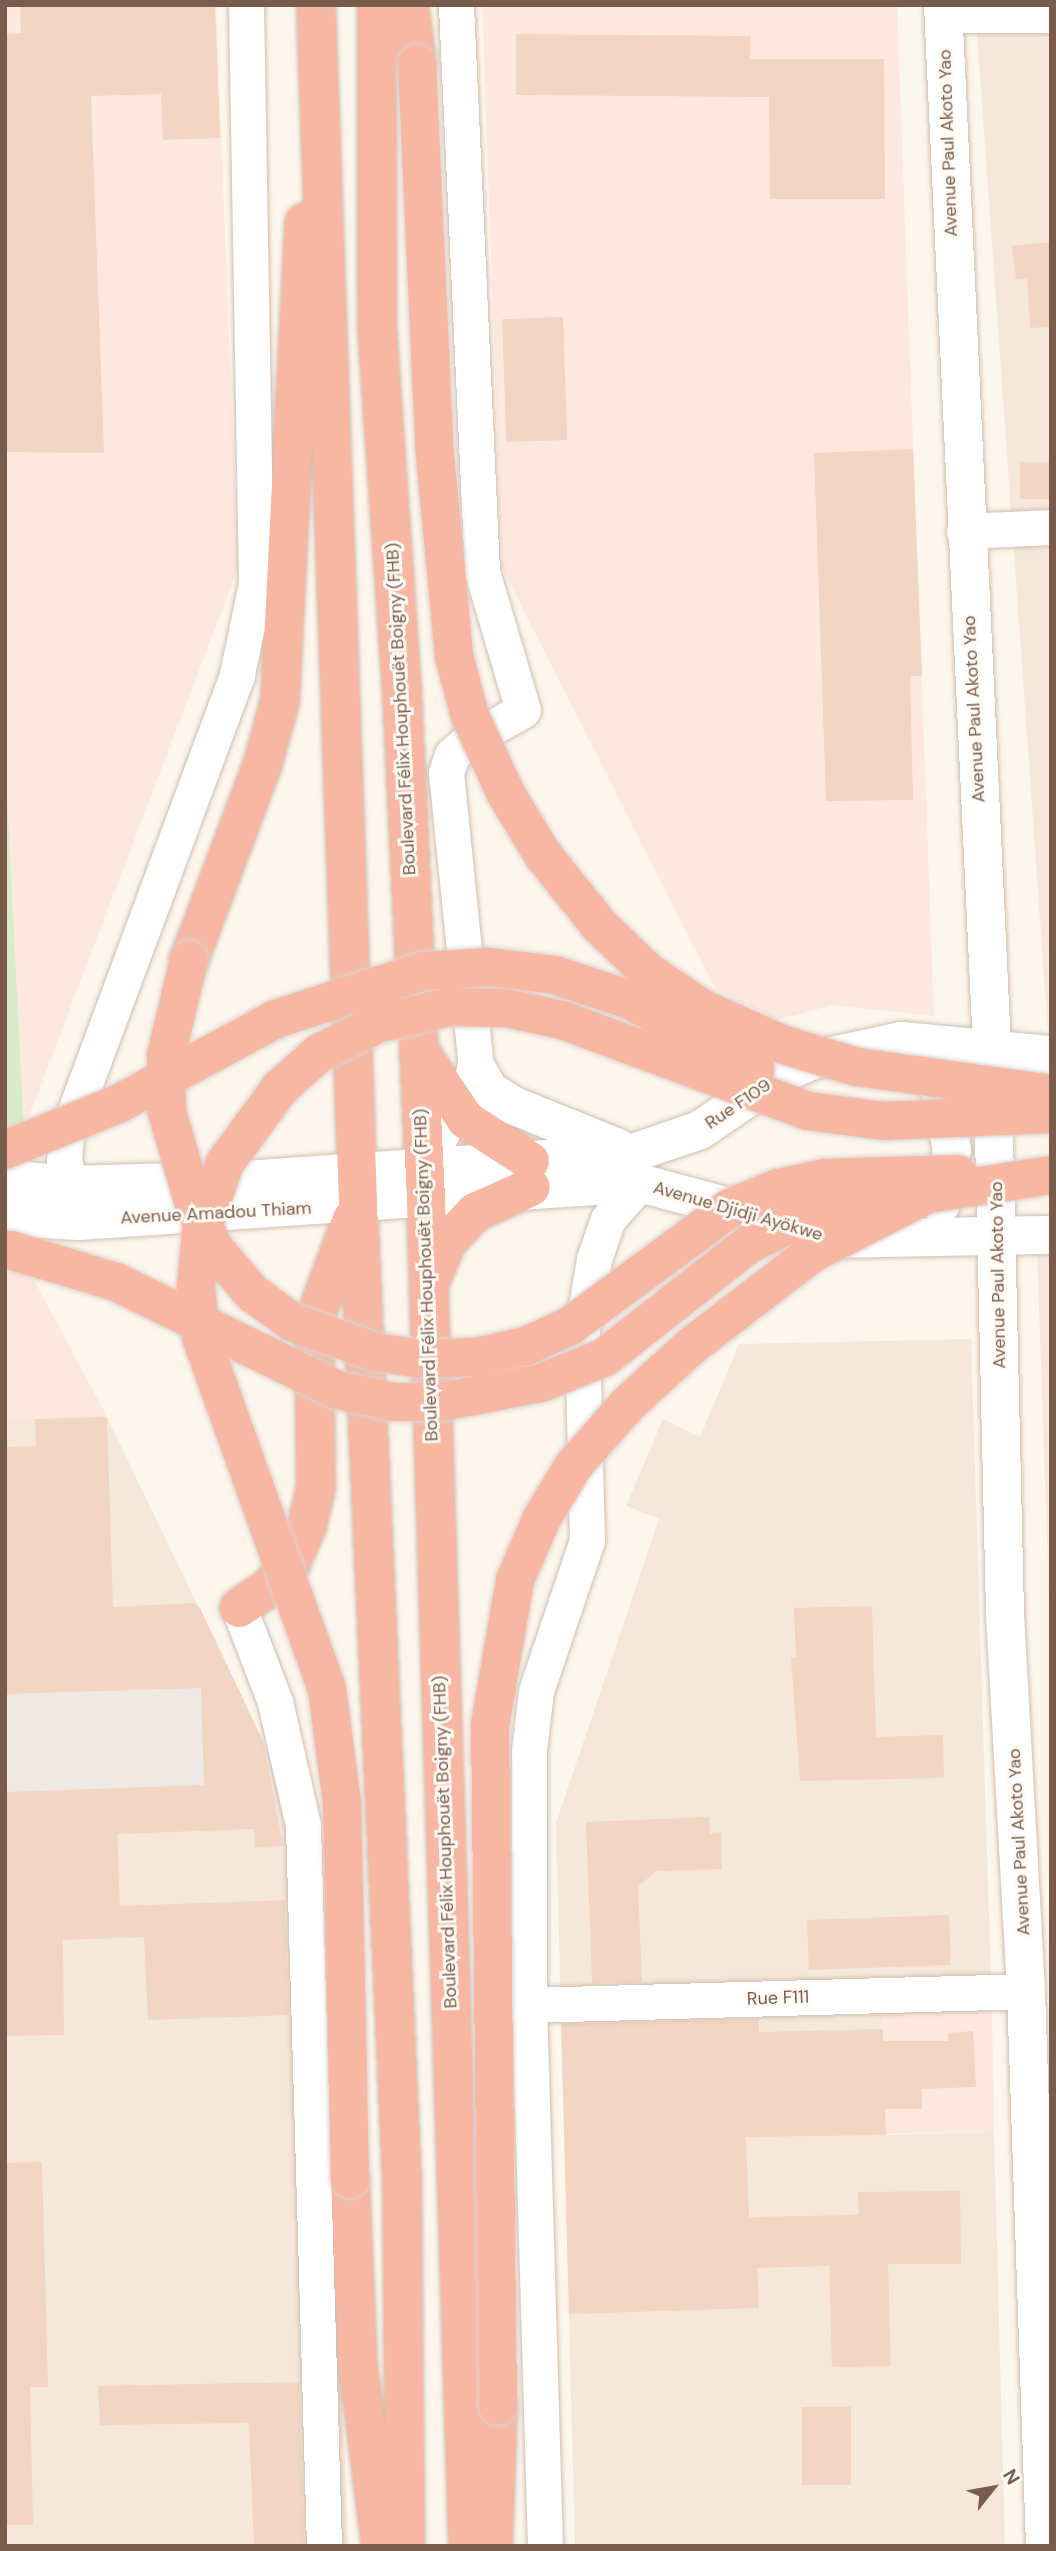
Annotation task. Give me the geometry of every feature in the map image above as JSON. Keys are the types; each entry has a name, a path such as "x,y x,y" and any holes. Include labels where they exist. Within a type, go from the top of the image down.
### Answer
{"highway":[{"path":"316,5 358,1189 402,2179 405,2546"},
{"name":"Boulevard Félix Houphouët Boigny (FHB)","path":"377,5 377,326 419,1051 468,2546"},
{"path":"409,5 417,64 434,444 454,656 470,716 506,794 543,855 599,925 648,972 703,1010 784,1045 857,1067 1051,1094"},
{"path":"318,88 295,353 280,701 263,763 189,960 166,1056 167,1112 195,1208 214,1248 252,1293 292,1322 375,1352 420,1359 476,1357 526,1346 570,1326 730,1208 778,1188 825,1178 894,1174 1051,1174"},
{"path":"5,1150 118,1104 276,1019 412,973 489,967 555,975 630,1000 774,1078 884,1121"},
{"path":"381,2546 358,2366 350,2179 342,1803 327,1689 201,1338 196,1287 201,1232 225,1163 280,1087 319,1053 377,1024 448,1007 505,1009 562,1020 780,1104 884,1121 1051,1114"},
{"path":"419,1051 456,1106 530,1174 474,1212 447,1242 426,1290"},
{"path":"7,1239 116,1282 337,1390 394,1402 441,1402 541,1383 605,1357 749,1244 790,1219 894,1174"},
{"path":"493,2546 498,2406 490,1725 515,1580 542,1518 574,1465 628,1404 710,1330 814,1252 928,1194 1051,1174"},
{"path":"239,1608 270,1587 291,1563 307,1526 316,1488 314,1321 358,1189"}],"street":[{"path":"79,1221 69,1185 66,1135 237,674 256,584 246,5"},
{"path":"456,5 482,572 523,710 467,742 452,755 446,773 476,1068 490,1091 512,1105 637,1168 608,1219 584,1310 587,1540 536,1691 531,1722 529,2005 545,2546"},
{"path":"943,10 1051,15"},
{"name":"Avenue Paul Akoto Yao","path":"943,10 964,531 992,1049 1005,1614 1026,1991 1045,2546"},
{"path":"964,531 1051,527"},
{"path":"902,1041 924,1062 945,1095 952,1150 949,1184 926,1234"},
{"name":"Rue F109","path":"637,1168 700,1130 785,1072 813,1060 902,1041 1051,1055"},
{"path":"424,1185 456,1106 476,1068"},
{"name":"Avenue Djidji Ayökwe","path":"424,1185 530,1174 637,1168 836,1239 926,1234 998,1238 1051,1235"},
{"name":"Avenue Amadou Thiam","path":"5,1179 69,1185 358,1189"},
{"name":"Avenue Amadou Thiam","path":"7,1239 79,1221 358,1189 424,1185"},
{"path":"239,1608 275,1702 303,1825 324,2546"},
{"name":"Rue F111","path":"529,2005 1026,1991"}],"shaded area":[{"path":"5,5 216,5 238,568 24,1129 5,752"},
{"path":"482,5 897,5 934,1016 832,1005 777,1020 716,990 502,568"},
{"path":"975,5 1051,5 1051,1047 1049,1047"},
{"path":"1051,1250 1051,1655 1037,1251"},
{"path":"5,1257 23,1260 107,1417 283,1783 322,1834 348,2546 5,2546"},
{"path":"5,1257 23,1260 107,1417 5,1420"},
{"path":"971,1339 992,2014 883,2016 886,2135 994,2132 1005,2546 575,2546 556,1823 659,1519 626,1506 663,1419 700,1437 739,1344"},
{"path":"197,1603 283,1783 5,1792 5,1610"},
{"path":"992,2014 994,2132 885,2134 883,2016"}],"green space":[{"path":"5,752 24,1129 5,1130"}],"building":[{"path":"20,5 215,5 220,138 163,140 161,94 91,96 104,453 5,452 5,34 21,33"},
{"path":"516,34 750,36 750,59 884,59 885,199 770,199 769,97 516,95"},
{"path":"1051,242 1051,327 1030,328 1027,278 1016,279 1012,246"},
{"path":"563,317 567,440 506,442 502,319"},
{"path":"913,449 922,676 910,676 913,800 826,801 814,453"},
{"path":"1020,462 1051,462 1051,499 1020,499"},
{"path":"107,1417 113,1607 194,1603 200,1608 263,1741 283,1846 255,1847 254,1829 117,1834 120,1906 285,1900 288,2015 148,2020 144,1937 63,1940 64,2035 5,2036 5,1792 204,1785 201,1688 5,1694 5,1447 36,1446 35,1419"},
{"path":"872,1606 876,1737 943,1735 944,1778 800,1781 791,1658 796,1657 794,1608"},
{"path":"709,1817 710,1834 721,1833 722,1869 657,1871 638,1886 642,1982 592,1983 586,1822"},
{"path":"949,1915 951,1965 809,1970 807,1920"},
{"path":"759,2019 759,2032 883,2029 883,2041 948,2041 948,2033 973,2031 976,2087 922,2089 922,2109 885,2109 886,2135 746,2137 749,2217 859,2215 858,2192 960,2191 961,2264 888,2264 891,2366 832,2367 829,2266 757,2268 759,2308 569,2314 561,2024"},
{"path":"42,2162 48,2387 30,2387 33,2525 5,2525 5,2163"},
{"path":"299,2382 304,2546 254,2546 249,2423 100,2425 98,2386"},
{"path":"802,2407 851,2407 851,2485 802,2485"}]}
